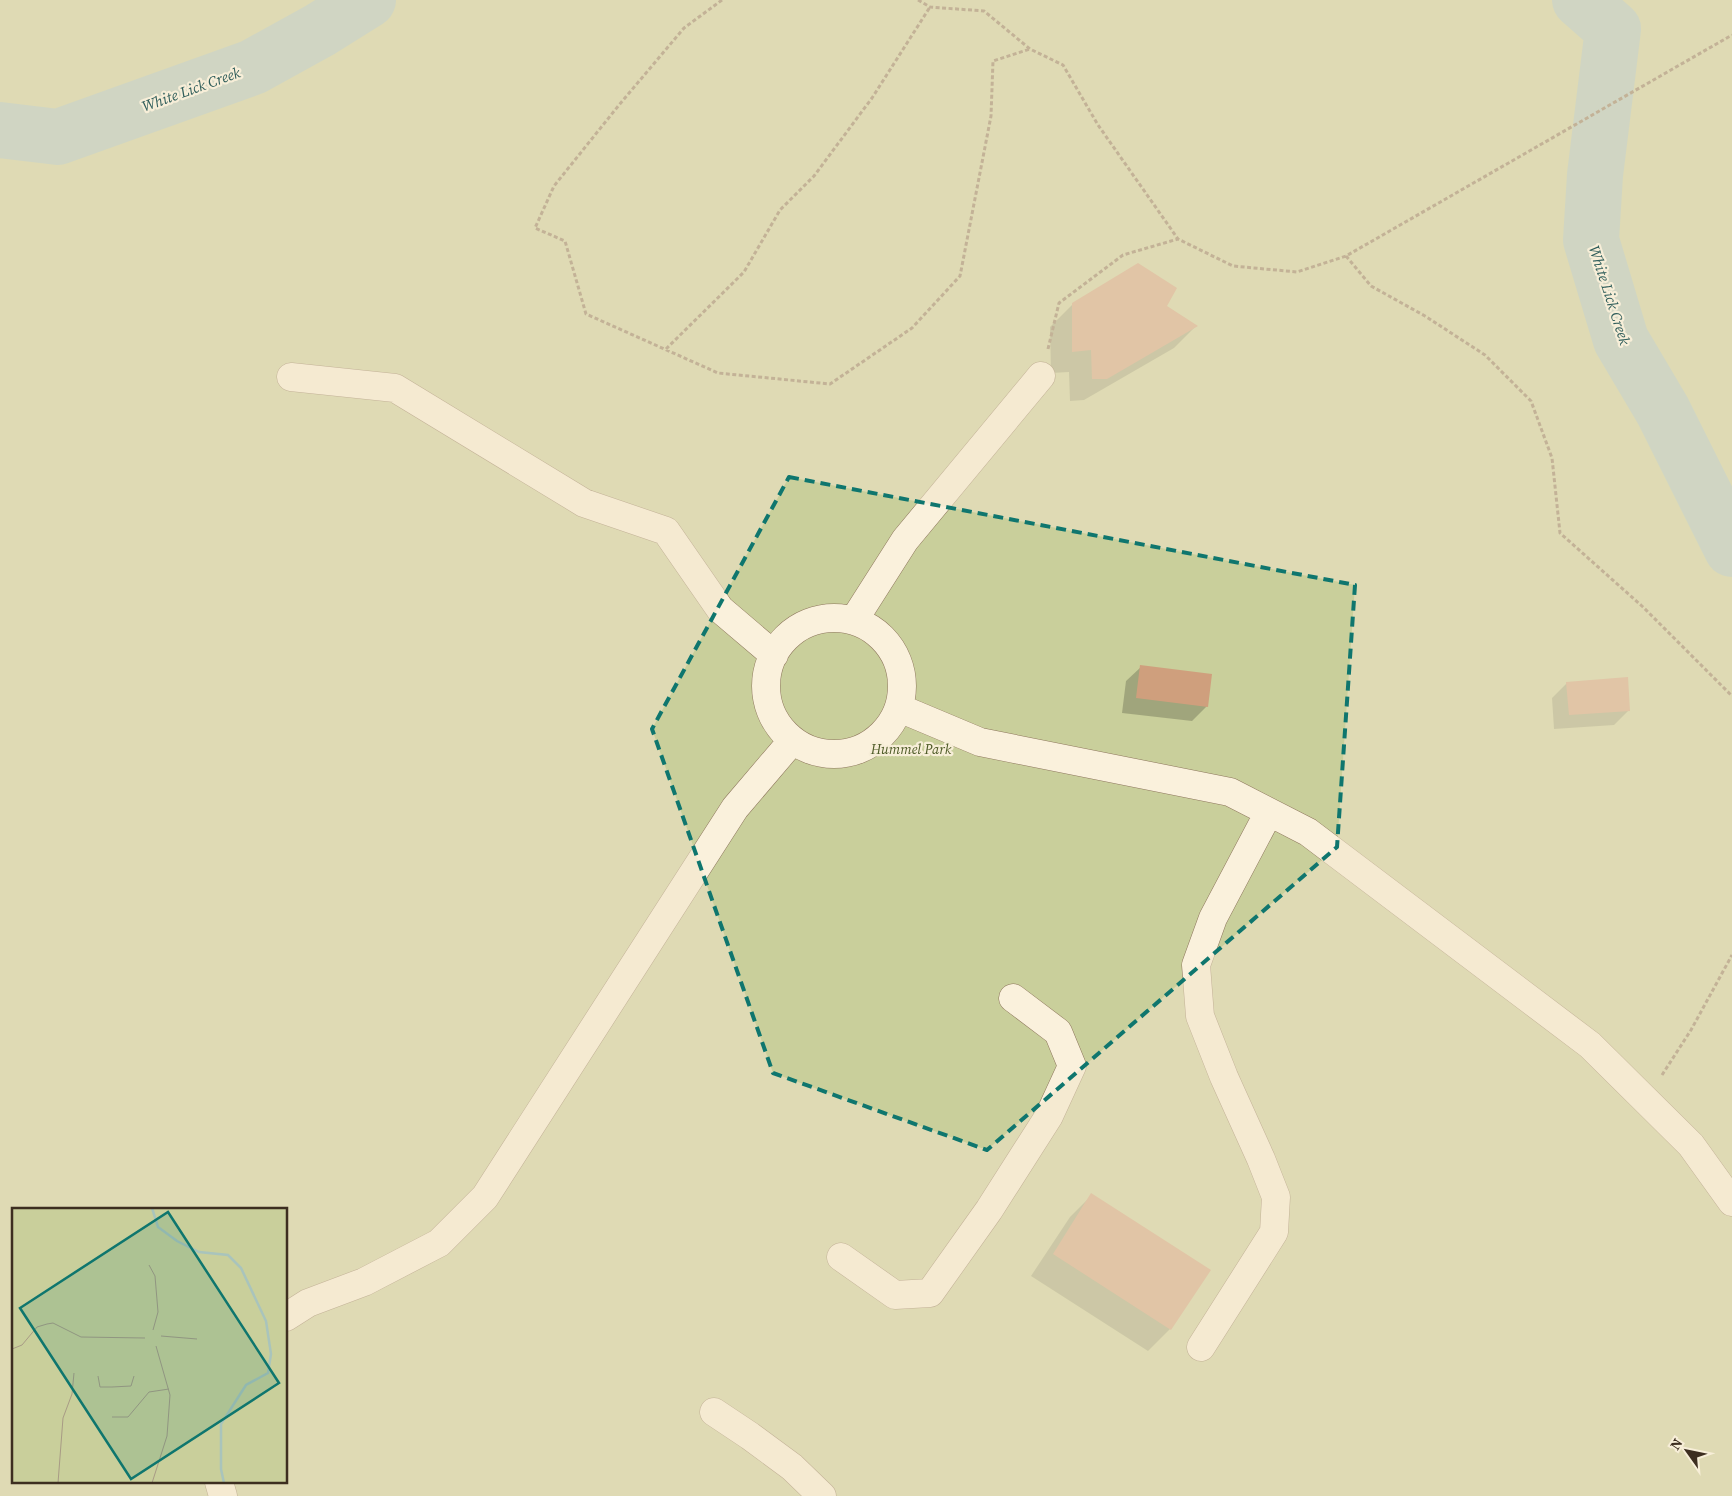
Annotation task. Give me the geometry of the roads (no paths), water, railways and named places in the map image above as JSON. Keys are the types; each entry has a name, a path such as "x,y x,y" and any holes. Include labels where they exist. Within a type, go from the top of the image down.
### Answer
{"lane":[{"path":"854,620 905,540 1041,376"},
{"path":"291,377 394,388 584,503 666,531 720,609 774,655"},
{"path":"830,617 854,620 875,631 890,646 900,666 903,687 899,708 889,727 874,743 854,752 832,755 811,751 792,741 776,723 768,702 766,678 774,655 788,636 807,623 830,617"},
{"path":"899,708 980,742 1230,792 1308,832 1590,1045 1691,1146 1732,1202"},
{"path":"288,1316 308,1303 364,1282 439,1243 485,1197 735,808 792,741"},
{"path":"1201,1347 1274,1232 1276,1197 1200,1016 1196,965 1213,918 1269,812"},
{"path":"841,1257 895,1295 930,1293 989,1210 1050,1116 1072,1066 1058,1032 1013,998"},
{"path":"722,1418 792,1467 822,1496"},
{"path":"219,1484 223,1496"}],"waterway":[{"name":"White Lick Creek","path":"0,130 58,137 253,67 320,30 368,0"},
{"name":"White Lick Creek","path":"1580,0 1613,29 1595,175 1591,240 1621,340 1663,411 1732,549"}],"park label":[{"name":"Hummel Park","path":"911,749"}]}
